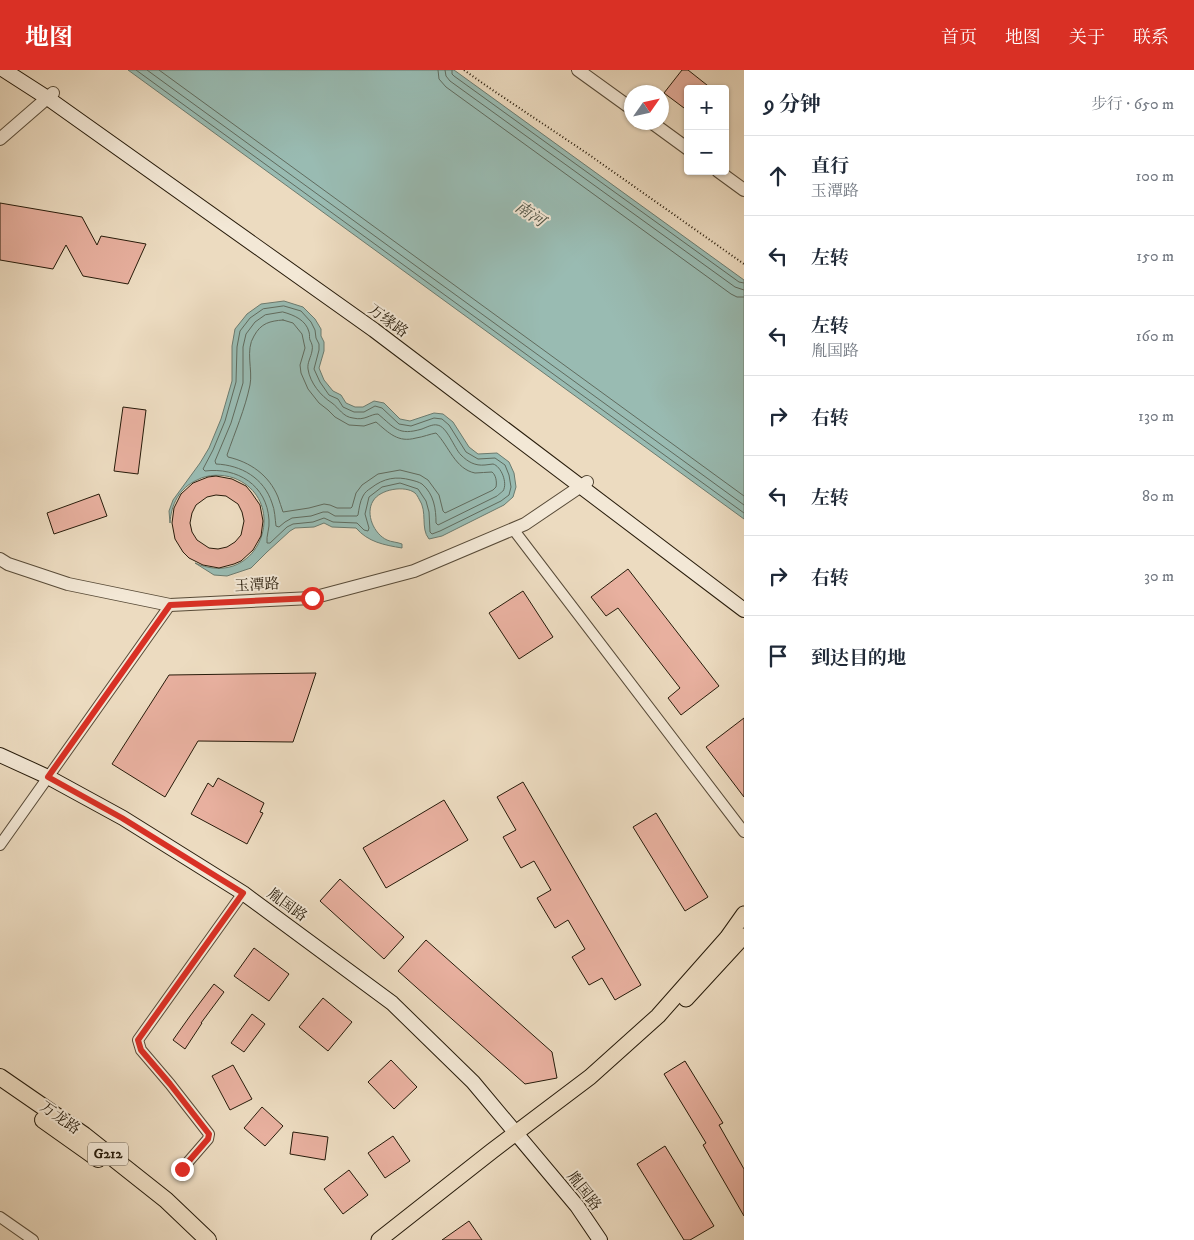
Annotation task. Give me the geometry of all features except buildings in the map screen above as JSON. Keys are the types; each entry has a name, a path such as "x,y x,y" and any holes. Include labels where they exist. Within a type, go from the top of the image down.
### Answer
{"highway":[{"name":"万龙路","path":"0,1077 92,1141 166,1200 208,1240"},
{"name":"万龙路","path":"0,1090 118,1174 160,1207 194,1240"}],"main road":[{"name":"万缘路","path":"4,70 50,96"},
{"name":"万缘路","path":"17,70 50,96 379,324 742,604"},
{"name":"胤国路","path":"0,755 48,777 122,818 243,893 392,1002 473,1082 577,1206 600,1240"},
{"path":"396,1240 519,1137 658,1016 727,938 744,914"},
{"path":"379,1240 519,1137 596,1084 665,1023 744,936"}],"street":[{"path":"578,70 624,102"},
{"path":"0,139 50,96"},
{"path":"662,130 684,146"},
{"path":"723,175 744,190"},
{"name":"玉潭路","path":"0,559 8,564 68,584 170,605 312,598 414,571 525,524 584,484"},
{"path":"513,529 744,832"},
{"path":"0,844 170,605"},
{"path":"182,1169 208,1139 209,1134 141,1050 138,1040 243,893"},
{"path":"0,1217 34,1240"}],"path":[{"path":"464,70 588,154 744,264"}],"water":[{"name":"南河","path":"128,70 454,70 744,280 744,519"},
{"path":"284,301 303,307 315,319 321,329 321,336 324,342 324,351 319,368 324,380 333,391 341,395 346,403 355,407 363,407 374,401 384,403 400,419 410,421 434,413 443,414 453,422 469,447 478,454 497,453 509,462 514,473 516,487 513,497 504,505 442,536 429,539 425,530 422,504 417,495 405,489 387,491 376,497 373,501 370,517 382,537 402,544 402,548 371,540 356,528 332,527 324,523 314,527 295,528 251,568 227,576 214,575 195,563 217,568 236,565 251,554 260,540 264,522 261,505 252,489 234,478 215,475 191,483 177,498 172,510 170,523 169,511 173,500 209,448 221,419 232,381 232,346 235,329 247,314 261,304"}],"route":[{"path":"182,1169 208,1139 209,1134 141,1050 138,1040 243,893 122,818 48,777 170,605 312,598"}]}
